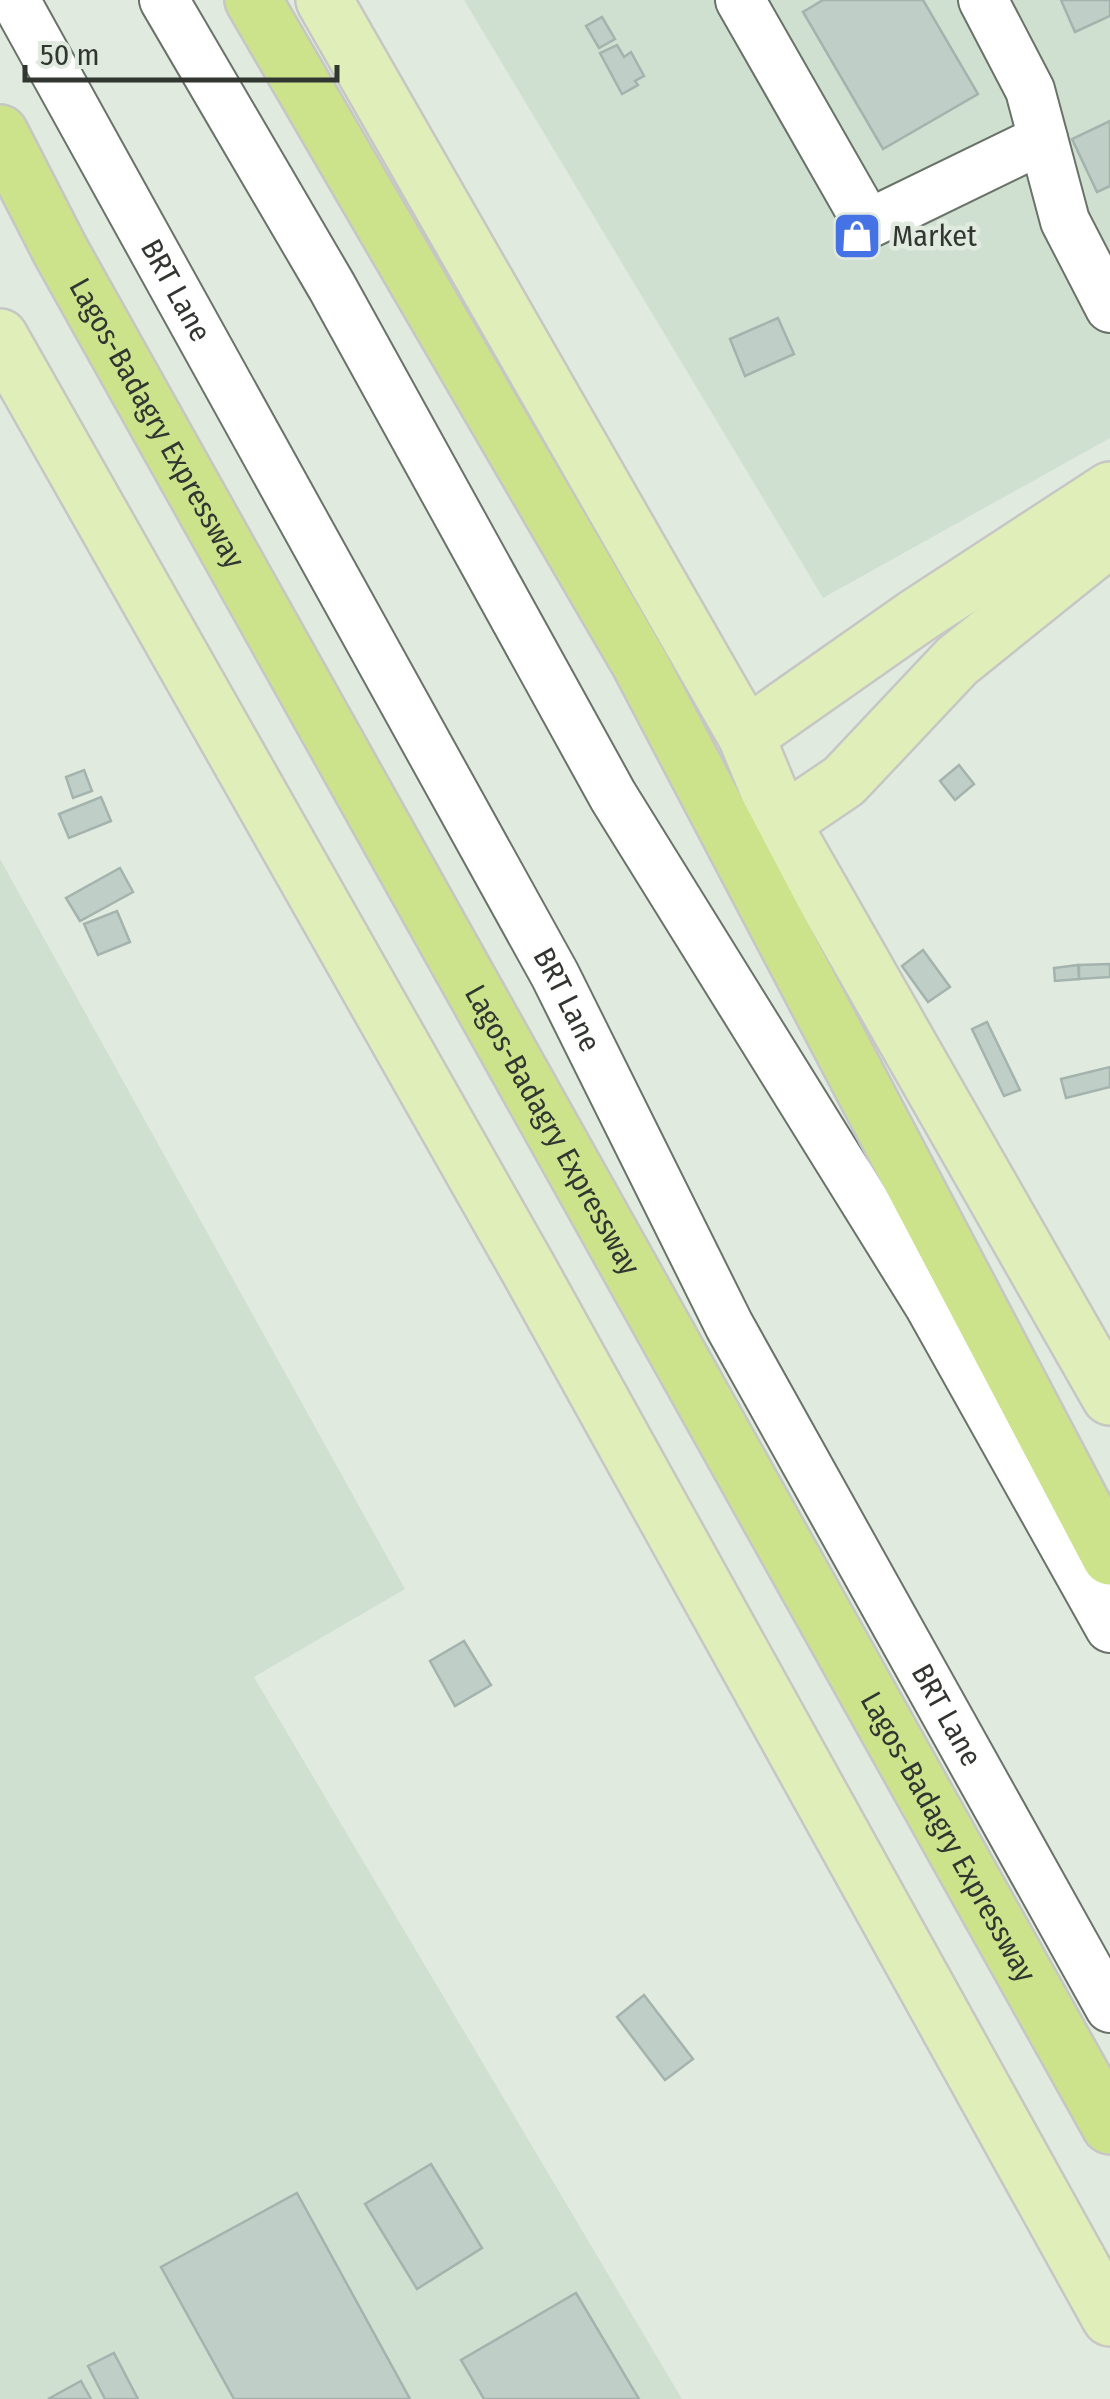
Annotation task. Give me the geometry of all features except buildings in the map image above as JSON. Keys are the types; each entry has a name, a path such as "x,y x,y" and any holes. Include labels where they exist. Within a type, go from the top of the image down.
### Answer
{"highway":[{"path":"253,0 640,664 1110,1558"},
{"name":"Lagos-Badagry Expressway","path":"0,133 70,268 1110,2126"}],"main road":[{"path":"324,0 746,736 782,823 1110,1397"},
{"path":"0,336 530,1270 1110,2318"},
{"path":"746,736 917,616 1110,490"},
{"path":"782,823 844,781 957,661 1110,538"}],"lane":[{"name":"BRT Lane","path":"15,0 555,975 729,1325 1110,2008"},
{"path":"164,0 332,287 613,796 929,1305 1110,1628"},
{"path":"740,0 868,224 1044,139"},
{"path":"983,0 1030,90 1066,220 1110,308"}],"shaded area":[{"name":"Market","path":"464,0 1110,0 1110,438 823,598"},
{"path":"0,859 405,1589 254,1677 682,2399 0,2399"}],"place":[{"name":"Market","path":"857,236"}]}
